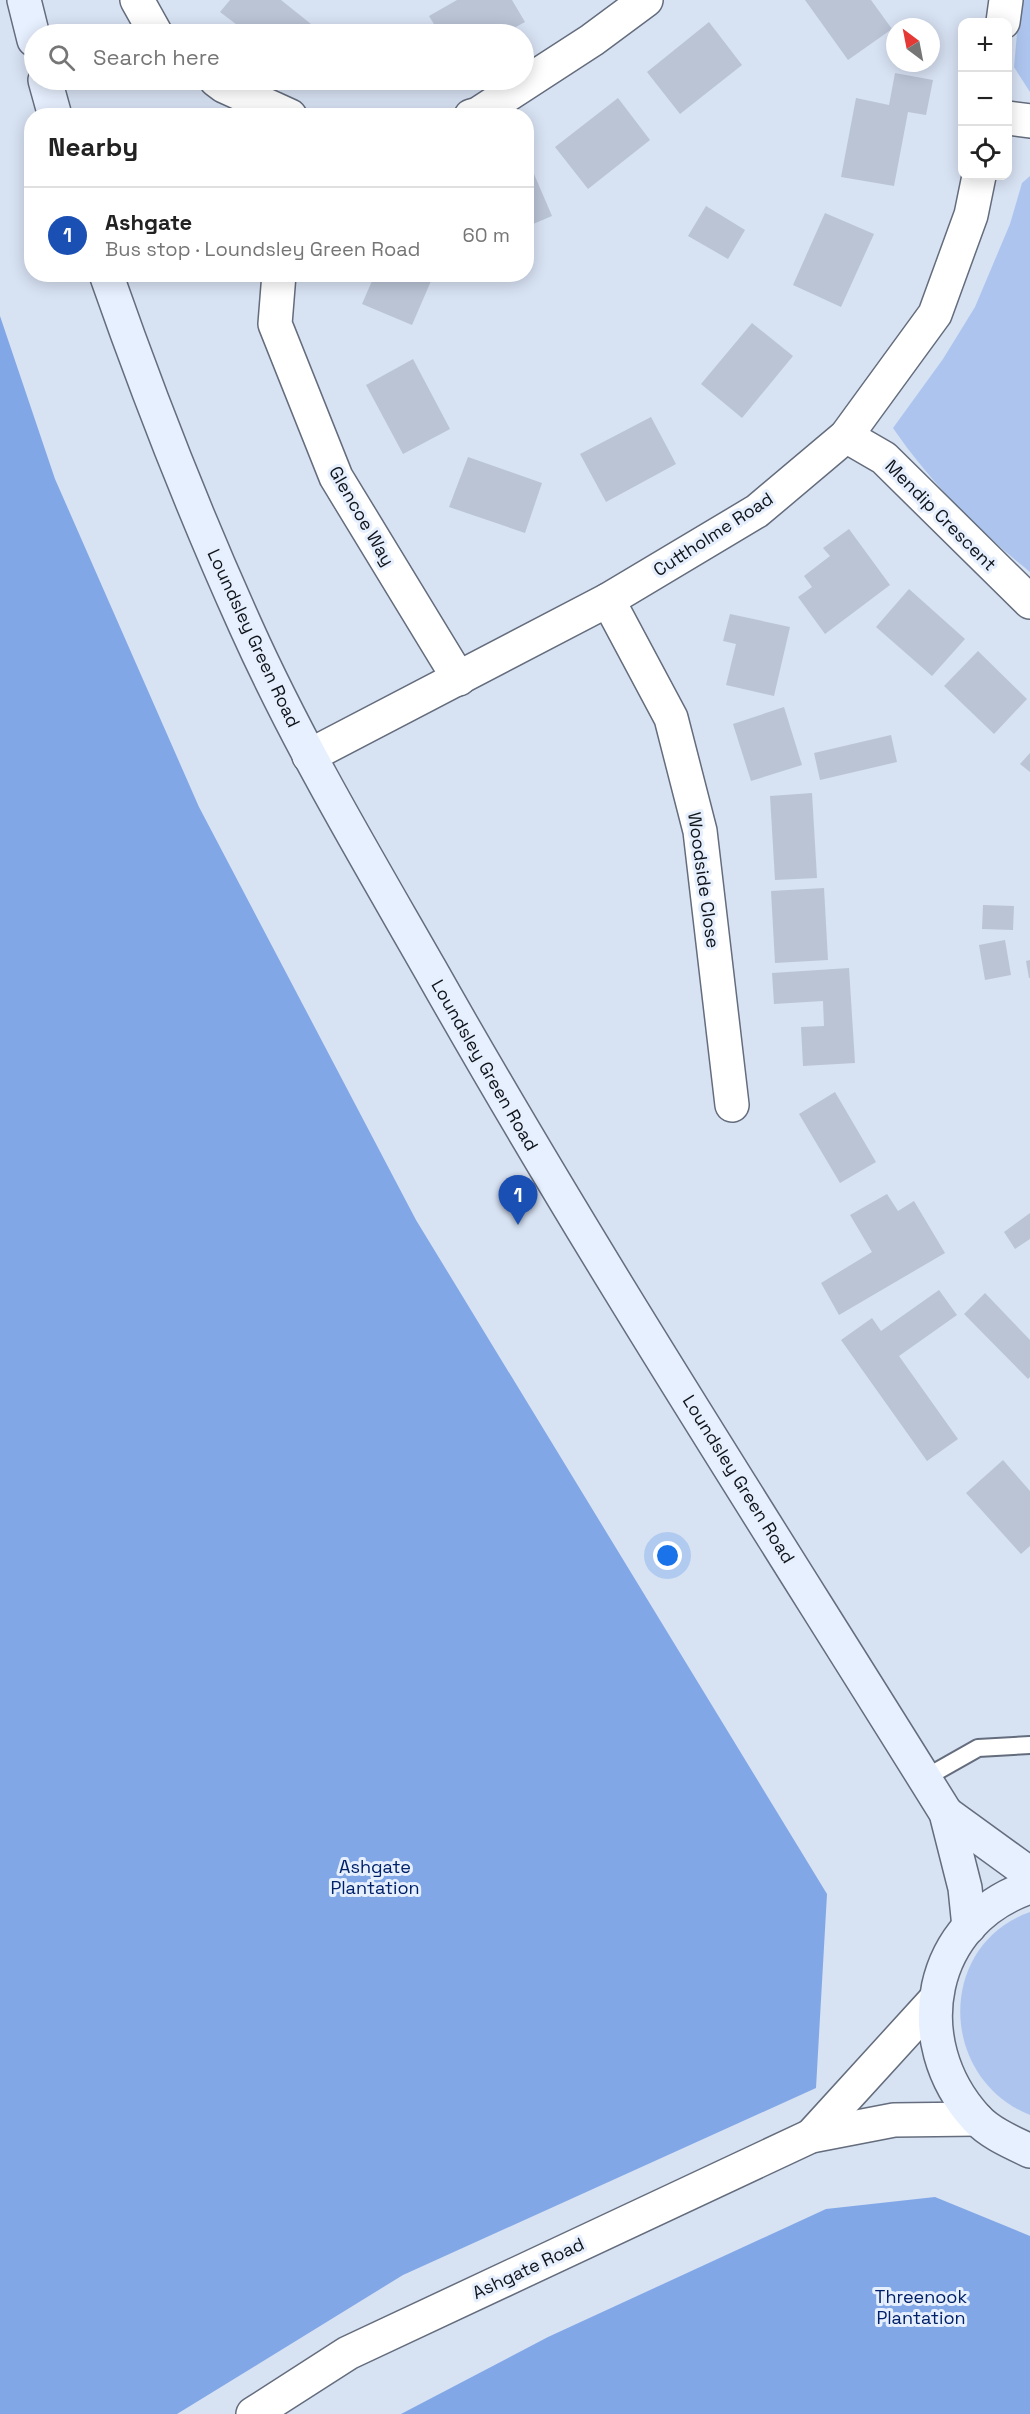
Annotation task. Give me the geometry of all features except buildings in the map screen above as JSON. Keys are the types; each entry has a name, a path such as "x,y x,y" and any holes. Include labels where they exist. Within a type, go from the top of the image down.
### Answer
{"main road":[{"path":"24,0 30,24"},
{"path":"48,90 53,108"},
{"name":"Loundsley Green Road","path":"109,282 154,410 246,628 309,756 468,1036 577,1220 946,1813 965,1888 969,1927"},
{"name":"Loundsley Green Road","path":"946,1813 1030,1874"},
{"path":"1030,1887 1015,1892 990,1907 969,1927 953,1948 942,1974 935,2000 936,2044 951,2085 977,2119 1003,2139 1030,2151"}],"street":[{"path":"137,0 150,24"},
{"path":"534,78 592,40 646,0"},
{"path":"1004,18 1006,0"},
{"path":"233,90 272,108"},
{"path":"487,108 515,90"},
{"path":"1012,119 1030,121"},
{"name":"Cuttholme Road","path":"309,756 608,600 757,511 846,436 935,314 971,215 978,180"},
{"name":"Glencoe Way","path":"278,282 275,324 336,477 459,679"},
{"name":"Mendip Crescent","path":"846,436 884,458 1030,602"},
{"name":"Woodside Close","path":"608,600 671,718 700,831 732,1105"},
{"name":"Ashgate Road","path":"812,2136 935,2000"},
{"name":"Ashgate Road","path":"253,2414 348,2353 812,2136 894,2120 977,2119"}],"lane":[{"path":"925,1778 978,1748 1030,1745"}],"shaded area":[{"path":"1020,0 1030,0 1030,92 1014,67"},
{"path":"1030,176 1030,572 956,505 907,448 893,428 943,359 975,307 1010,224 1022,183"},
{"path":"1030,1912 1030,2115 1000,2097 978,2073 965,2044 960,2013 964,1982 977,1953 999,1929"}],"green space":[{"name":"Ashgate Plantation","path":"0,316 55,479 199,807 416,1220 827,1894 816,2088 403,2275 177,2414 0,2414"},
{"name":"Threenook Plantation","path":"935,2197 1030,2236 1030,2414 401,2414 548,2337 826,2209"}],"place":[{"name":"Ashgate","path":"518,1225"}]}
